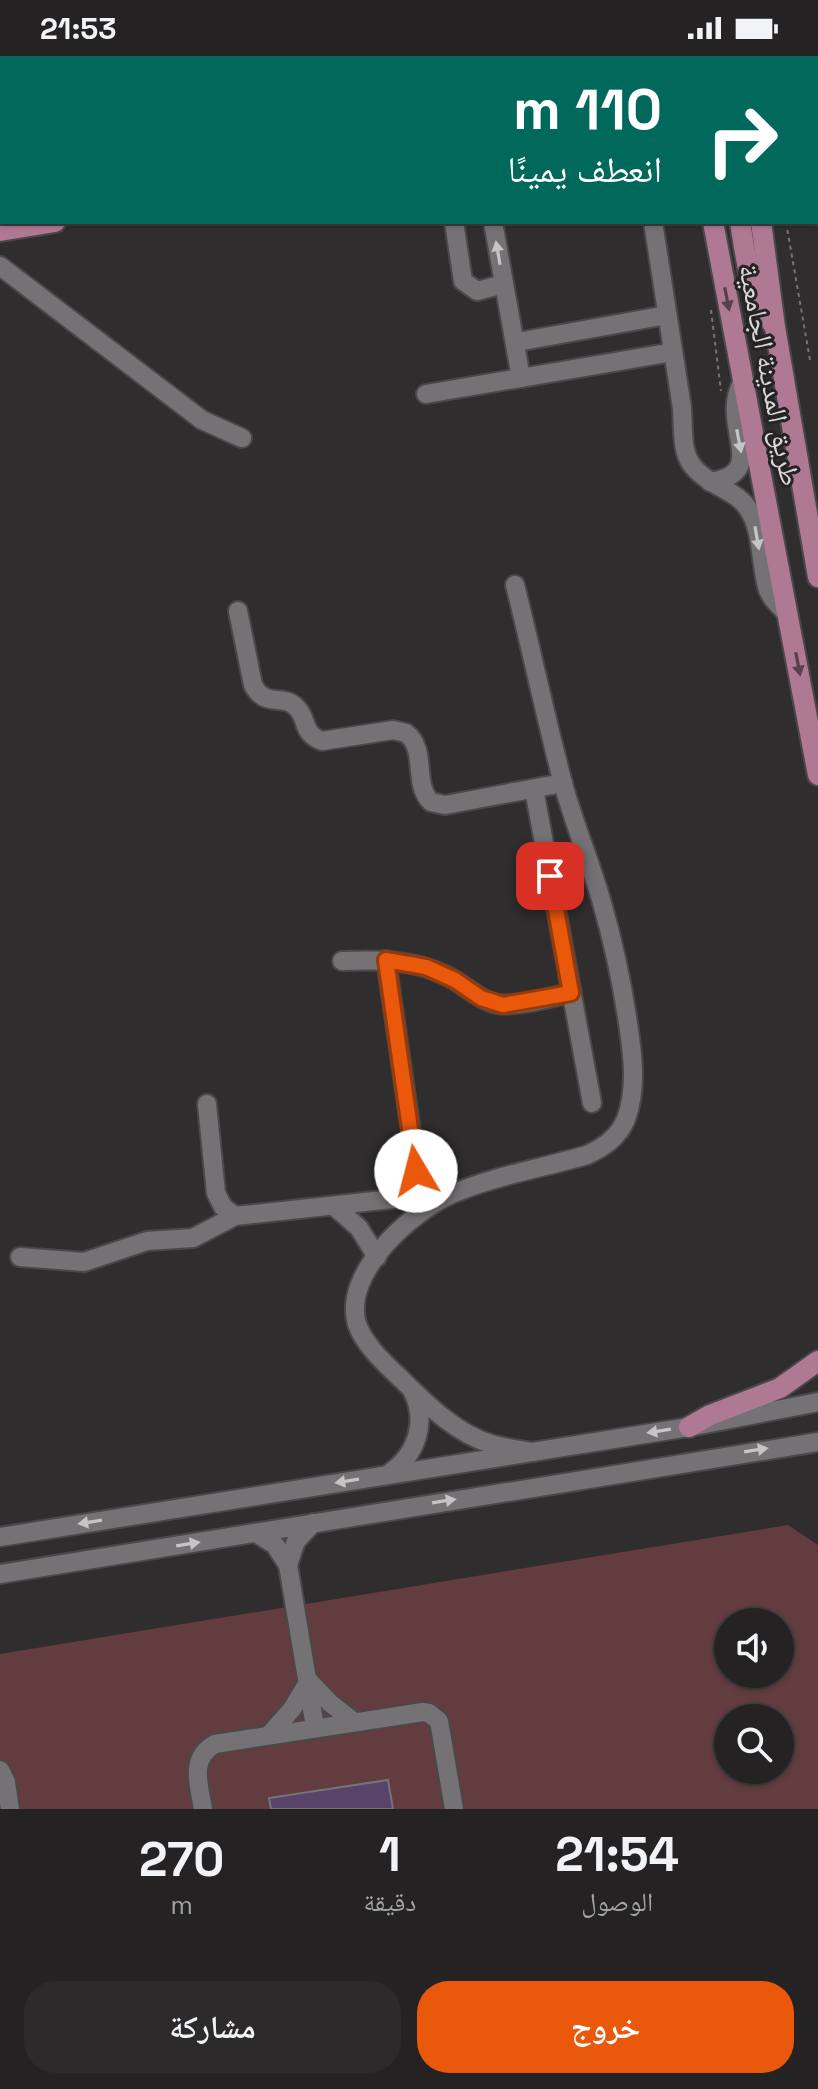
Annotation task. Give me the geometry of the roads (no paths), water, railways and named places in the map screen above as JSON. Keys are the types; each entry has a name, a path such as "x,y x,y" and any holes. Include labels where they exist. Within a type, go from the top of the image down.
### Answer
{"main road":[{"path":"0,231 43,224"},
{"path":"706,224 716,245"},
{"name":"طريق المدينة الجامعية","path":"713,224 818,775"},
{"path":"740,224 753,290 759,305 775,327"},
{"name":"طريق المدينة الجامعية","path":"763,226 775,327 818,577"},
{"path":"689,1427 710,1415 780,1388 818,1361"}],"street":[{"path":"454,224 463,281 477,291 504,284"},
{"path":"493,224 517,342 521,378"},
{"path":"653,224 682,408 681,436 685,456 694,469 710,482 737,496 750,511 768,590 788,615"},
{"path":"0,266 202,420 242,438"},
{"path":"517,342 667,315"},
{"path":"426,394 673,352"},
{"path":"710,482 732,477 742,463 733,408 734,398 743,381"},
{"path":"20,1257 84,1262 147,1241 193,1238 235,1216 334,1206 421,1203 587,1155 603,1148 616,1136 630,1106 632,1068 619,971 602,902 563,783 515,585"},
{"path":"238,611 256,690 264,698 294,705 301,713 307,730 316,739 328,741 393,730 406,733 417,748 424,794 435,804 445,805 563,783"},
{"path":"534,789 592,1103"},
{"path":"386,960 421,1203 377,1257 358,1292 355,1313 358,1324 367,1343 446,1420 494,1446 533,1452"},
{"path":"342,961 410,963 433,970 455,980 481,998 503,1005 571,993"},
{"path":"207,1104 216,1193 223,1207 235,1216"},
{"path":"334,1206 359,1228 377,1257"},
{"path":"390,1474 410,1453 418,1435 419,1416 410,1388"},
{"path":"0,1537 689,1427 818,1402"},
{"path":"0,1574 818,1442"},
{"path":"288,1565 296,1541 313,1523"},
{"path":"256,1533 275,1545 288,1565 315,1727"},
{"path":"309,1681 353,1721"},
{"path":"270,1734 292,1709 309,1681"},
{"path":"203,1809 197,1772 201,1755 215,1744 423,1712 435,1716 441,1728 454,1809"},
{"path":"0,1770 6,1782 10,1809"}]}
